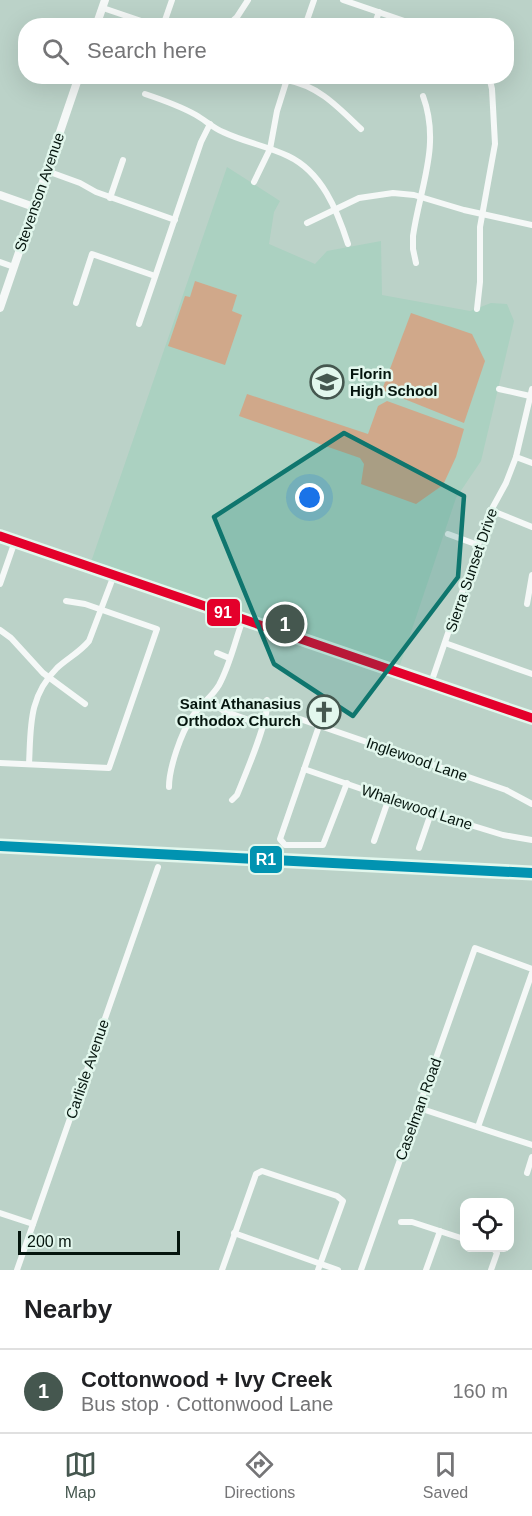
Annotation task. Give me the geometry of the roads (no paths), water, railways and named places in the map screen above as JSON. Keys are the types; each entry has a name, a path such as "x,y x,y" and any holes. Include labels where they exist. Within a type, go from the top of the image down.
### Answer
{"street":[{"path":"166,18 172,0"},
{"path":"236,18 248,0"},
{"path":"308,18 314,0"},
{"path":"343,0 396,18"},
{"path":"104,4 137,18"},
{"path":"377,18 379,12"},
{"name":"Stevenson Avenue","path":"0,308 76,84"},
{"path":"254,183 270,149 275,117 285,84"},
{"path":"302,84 320,92 361,129"},
{"path":"477,309 480,282 480,227 495,144 491,84"},
{"path":"145,94 180,106 225,133 291,157 309,170 324,188 335,209 348,244"},
{"path":"416,263 413,236 431,143 430,122 423,96"},
{"path":"139,324 201,142 210,124"},
{"path":"110,198 123,160"},
{"path":"47,171 80,183 110,198 174,220"},
{"path":"307,224 359,198 379,193 400,193 421,196 532,225"},
{"path":"0,195 34,207"},
{"path":"76,303 92,254 155,276"},
{"path":"0,262 14,267"},
{"path":"499,389 531,393"},
{"name":"Sierra Sunset Drive","path":"431,683 490,510 506,483 516,458 531,393"},
{"path":"516,458 532,463"},
{"path":"490,510 532,527"},
{"path":"448,534 478,545"},
{"path":"0,536 532,718"},
{"path":"0,584 15,541"},
{"path":"29,764 33,707 38,695 49,678 85,645 92,635 114,575"},
{"path":"527,604 532,575"},
{"path":"0,763 110,768 158,629 78,602 66,601"},
{"path":"169,787 171,772 186,728 195,712 220,682 243,619"},
{"path":"0,630 7,634 49,678 85,704"},
{"path":"445,643 532,674"},
{"path":"217,653 229,658"},
{"path":"208,699 224,711 262,725"},
{"path":"232,800 237,795 262,725 268,707 267,700"},
{"name":"Inglewood Lane","path":"300,718 506,790 532,804"},
{"path":"319,726 280,839 285,845 321,846 325,843 347,783"},
{"name":"Whalewood Lane","path":"304,769 431,813 503,835 532,840"},
{"path":"374,842 389,798"},
{"path":"419,848 431,813"},
{"name":"Carlisle Avenue","path":"17,1270 158,867"},
{"name":"Caselman Road","path":"361,1270 476,948 532,971"},
{"path":"478,1127 532,971"},
{"path":"419,1108 532,1145"},
{"path":"527,1173 532,1157"},
{"path":"222,1270 256,1174 262,1171 337,1196 344,1201 318,1270"},
{"path":"0,1213 33,1224"},
{"path":"401,1222 412,1222 460,1237"},
{"path":"426,1270 440,1231"},
{"path":"234,1233 338,1270"},
{"path":"491,1270 496,1252"}],"place":[{"name":"Florin High School","path":"327,382"},
{"name":"Cottonwood + Ivy Creek","path":"285,624"},
{"name":"Saint Athanasius Orthodox Church","path":"324,712"}]}
